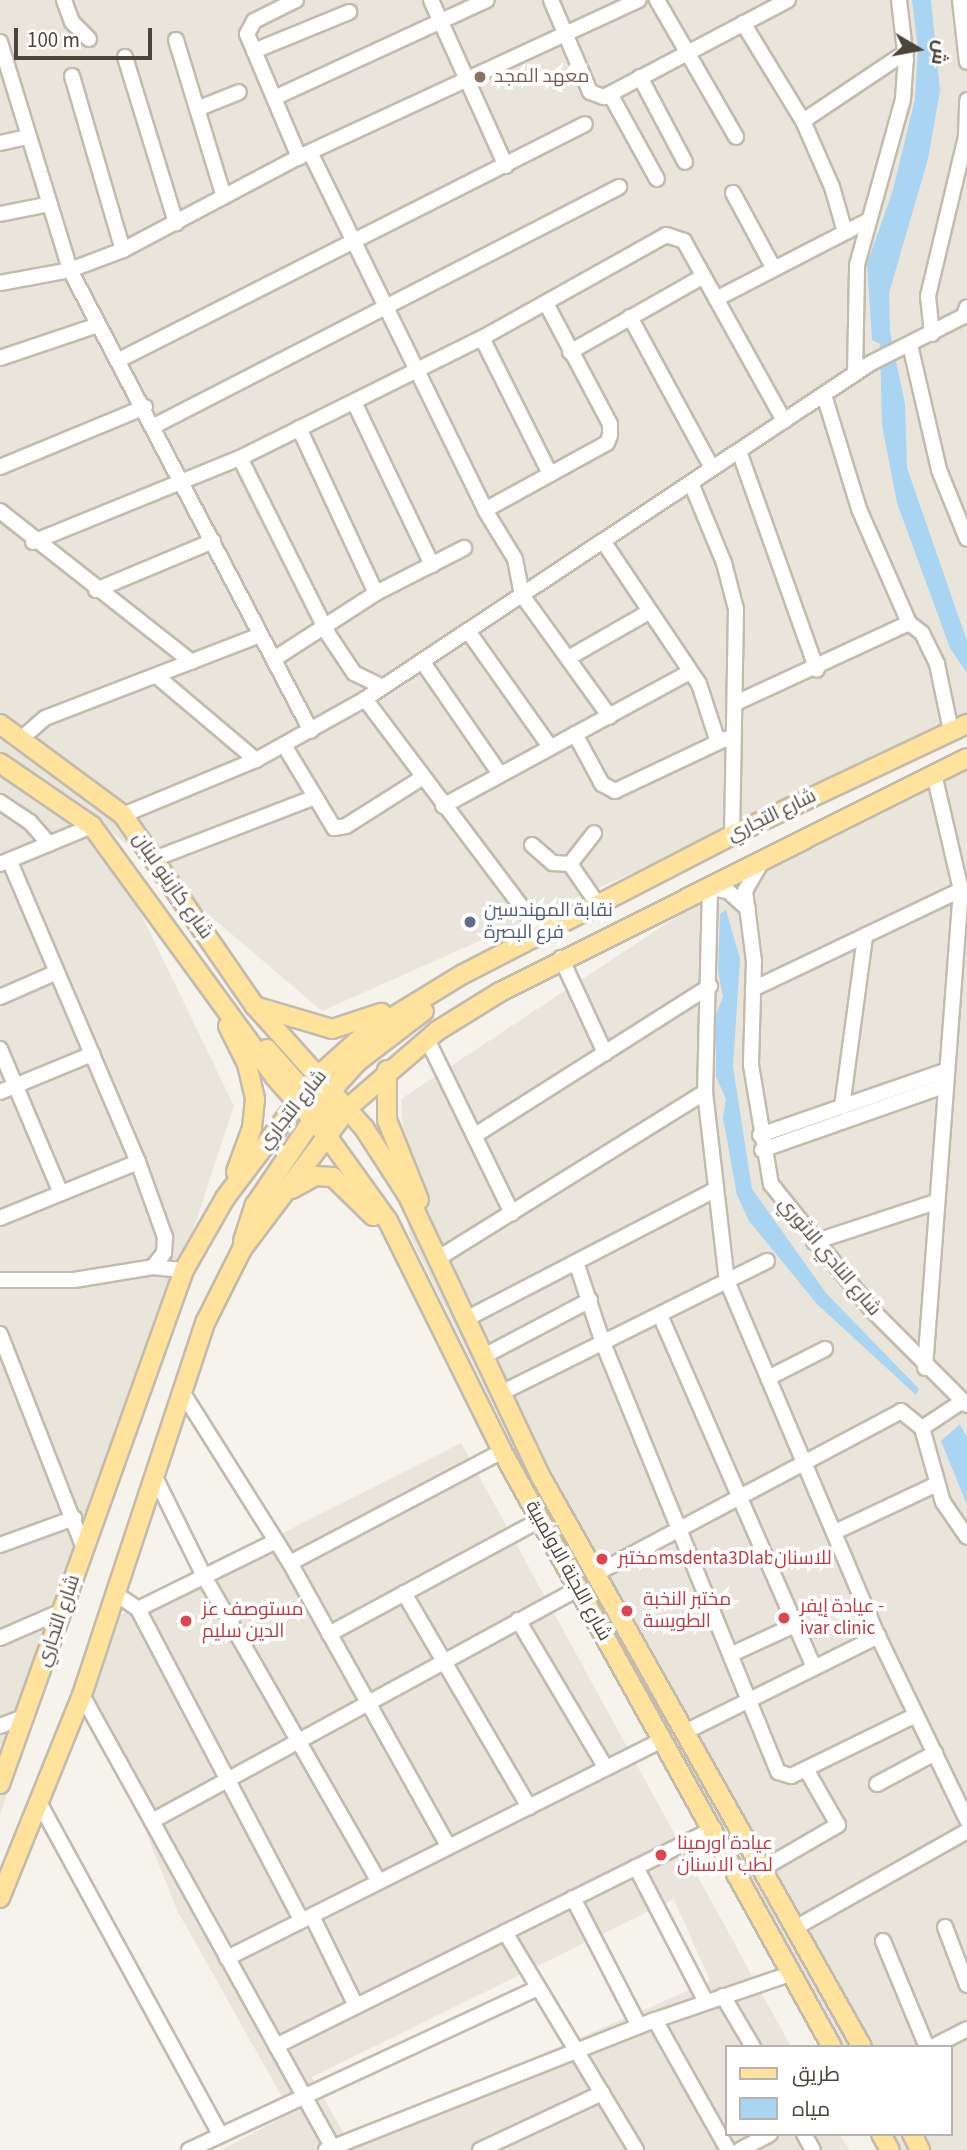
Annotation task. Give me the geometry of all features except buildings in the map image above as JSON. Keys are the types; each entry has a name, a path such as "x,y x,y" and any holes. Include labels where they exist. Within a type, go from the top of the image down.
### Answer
{"main road":[{"name":"شارع كازينو لبنان","path":"0,724 123,815 255,1006 317,1077"},
{"name":"شارع التجاري","path":"317,1077 365,1034 463,974 543,936 732,835 959,727"},
{"name":"شارع التجاري","path":"327,1136 349,1107 387,1070 427,1039 561,958 710,888 967,758"},
{"name":"شارع كازينو لبنان","path":"0,763 92,827 251,1043 316,1098"},
{"name":"شارع التجاري","path":"0,1784 184,1269 225,1198 316,1098 387,1036 448,994 463,974"},
{"path":"209,989 247,1064 255,1099 249,1141 225,1198"},
{"path":"255,1006 341,1028 436,990"},
{"path":"387,1070 387,1120 418,1195 426,1235"},
{"path":"0,1898 82,1695 206,1321 242,1250 327,1136 316,1098 317,1077"},
{"name":"شارع اللجنة الاولمبية","path":"831,2045 502,1451 405,1253 327,1136 314,1121 316,1098 349,1107 426,1235 501,1393 595,1574 861,2045"},
{"path":"242,1250 255,1205 314,1121"},
{"path":"283,1195 315,1176 338,1179 405,1253"}],"street":[{"path":"64,0 72,22 89,39"},
{"path":"296,0 247,26 254,51 274,98 355,242 485,510 515,559 522,595 570,657 610,717"},
{"path":"431,0 506,166"},
{"path":"274,98 487,0"},
{"path":"551,0 590,92 596,97 610,94 788,0"},
{"path":"0,284 70,270 122,250 304,154 639,0"},
{"path":"657,0 736,137"},
{"path":"855,374 857,265 903,99 906,52 899,0"},
{"path":"960,0 967,62"},
{"path":"254,51 349,12"},
{"path":"743,23 803,121 832,187 845,232"},
{"path":"176,40 223,197"},
{"path":"0,43 4,69 70,270 145,407 311,731"},
{"path":"803,121 906,52"},
{"path":"125,57 176,223"},
{"path":"72,76 122,250"},
{"path":"640,78 685,162"},
{"path":"197,108 239,92"},
{"path":"610,94 657,179"},
{"path":"932,334 928,296 967,136 967,100"},
{"path":"119,360 585,124"},
{"path":"0,143 28,137"},
{"path":"154,426 619,187"},
{"path":"733,193 773,267"},
{"path":"0,214 50,204"},
{"path":"716,299 773,267 869,220"},
{"path":"33,542 240,458 482,338 666,235 684,241 700,278 716,299 784,421"},
{"path":"570,352 700,278"},
{"path":"485,510 607,443 610,435 610,424 546,303"},
{"path":"123,815 256,760 365,699 872,363 932,334 966,313"},
{"path":"630,317 712,468"},
{"path":"0,358 98,325"},
{"path":"482,338 550,474"},
{"path":"904,348 939,470 967,539"},
{"path":"824,395 859,509 909,622 922,633 937,664 959,727"},
{"path":"354,402 432,565"},
{"path":"0,467 145,407"},
{"path":"299,428 376,593"},
{"path":"738,451 817,670"},
{"path":"240,458 324,626 354,673 383,687"},
{"path":"691,483 731,586 736,703 732,835"},
{"path":"0,511 33,542 192,662"},
{"path":"96,590 213,541"},
{"path":"603,541 705,695 718,742"},
{"path":"274,659 376,593 464,548"},
{"path":"570,657 649,612"},
{"path":"736,703 817,670 909,622"},
{"path":"468,631 551,747"},
{"path":"22,738 45,718 159,678 260,635"},
{"path":"422,661 500,774"},
{"path":"443,806 688,673"},
{"path":"159,678 256,760"},
{"path":"365,699 420,779 543,936"},
{"path":"575,734 602,784 615,791 736,734"},
{"path":"284,745 313,798 334,828 346,826 420,779"},
{"path":"925,1368 944,1079 961,890 934,774"},
{"path":"154,859 313,798"},
{"path":"0,802 30,822 49,844"},
{"path":"92,827 5,862 57,972 138,1162 165,1237 164,1253 153,1267"},
{"path":"570,864 594,834"},
{"path":"532,845 553,863 570,864"},
{"name":"شارع النادي الاثوري","path":"764,859 747,881 753,989 751,1065 762,1150 771,1184 814,1242 925,1368 965,1403"},
{"path":"570,864 598,906"},
{"path":"748,909 727,891 710,888 710,986 705,1092 713,1191 727,1281 878,1636 967,1820"},
{"path":"753,989 961,890"},
{"path":"842,1107 865,936"},
{"path":"561,958 605,1053"},
{"path":"0,996 57,972"},
{"path":"477,1134 710,986"},
{"path":"427,1039 477,1134 512,1213"},
{"path":"0,1049 60,1191"},
{"path":"0,1092 92,1055"},
{"path":"760,1135 842,1107 944,1079"},
{"path":"762,1150 944,1079"},
{"path":"437,1259 705,1092"},
{"path":"0,1218 60,1191 138,1162"},
{"path":"466,1319 713,1191"},
{"path":"814,1242 936,1202"},
{"path":"501,1393 767,1261"},
{"path":"576,1262 603,1343 682,1529 778,1772 791,1776 916,1714"},
{"path":"0,1280 74,1280 153,1267 184,1269"},
{"path":"484,1356 590,1300"},
{"path":"660,1314 738,1499 814,1667"},
{"path":"2,1342 84,1548"},
{"path":"768,1378 825,1349"},
{"path":"181,1390 289,1563 449,1847"},
{"path":"922,1428 965,1403"},
{"path":"595,1574 738,1499 887,1414 901,1411 922,1428 937,1483 967,1537"},
{"path":"289,1563 502,1451"},
{"path":"154,1475 205,1578 379,1882"},
{"path":"835,1532 937,1483"},
{"path":"0,1545 74,1518"},
{"path":"330,1634 540,1520"},
{"path":"138,1609 274,1542"},
{"path":"152,1821 367,1700 578,1590"},
{"path":"404,1593 529,1807"},
{"path":"116,1594 138,1609 225,1778 356,2006"},
{"path":"0,1637 62,1611"},
{"path":"518,1620 606,1768"},
{"path":"732,1654 795,1625"},
{"path":"685,1732 878,1636"},
{"path":"82,1695 304,2096 330,2149 654,2020 792,1973"},
{"path":"0,1726 26,1716"},
{"path":"228,1958 662,1740"},
{"path":"877,1784 935,1753"},
{"path":"762,1868 838,1825 806,1769"},
{"path":"40,1804 220,2134"},
{"path":"276,2046 713,1829"},
{"path":"795,1928 967,1832"},
{"path":"636,1867 706,2002"},
{"path":"573,1898 639,2026"},
{"path":"945,1927 967,1985"},
{"path":"505,1932 636,2150"},
{"path":"883,1941 928,2045"},
{"path":"189,2150 538,1988"},
{"path":"723,1996 752,2045"},
{"path":"654,2020 728,2150"},
{"path":"933,2045 967,2029"},
{"path":"480,2150 602,2092"},
{"path":"740,2150 766,2136"}],"shaded area":[{"path":"0,0 967,0 967,724 322,1011 94,817 234,1106 0,1815"},
{"path":"967,760 967,2150 899,2150 891,2136 953,2136 953,2045 842,2045 532,1484 409,1234 401,1099 764,859"},
{"path":"461,1443 790,2045 726,2045 726,2136 841,2136 849,2150 221,2150 291,2113 177,1910 92,1697 119,1616","holes":["674,1899 710,1981 347,2139 312,2077"]}],"water":[{"path":"912,0 931,0 940,91 928,159 889,293 890,332 905,404 907,468 967,641 967,673 950,648 897,503 882,425 880,344 872,340 867,264 893,190 915,99 918,49"},
{"path":"726,910 740,959 733,1067 752,1189 826,1293 919,1389 916,1395 817,1304 749,1221 737,1195 723,1118 726,1099 716,1077 716,1014 723,997 718,971 720,914"},
{"path":"960,1424 967,1437 967,1505 941,1441"}],"place":[{"name":"معهد المجد","path":"480,77"},
{"name":"نقابة المهندسين فرع البصرة","path":"470,922"},
{"name":"مختبرmsdenta3Dlabللاسنان","path":"602,1559"},
{"name":"مختبر النخبة الطويسة","path":"627,1611"},
{"name":"عيادة إيفر - ivar clinic","path":"784,1618"},
{"name":"مستوصف عز الدين سليم","path":"186,1621"},
{"name":"عيادة اورمينا لطب الاسنان","path":"661,1855"}]}
